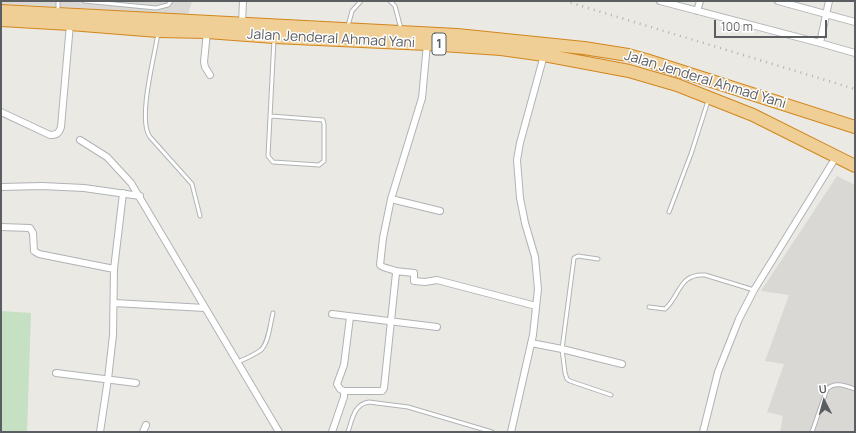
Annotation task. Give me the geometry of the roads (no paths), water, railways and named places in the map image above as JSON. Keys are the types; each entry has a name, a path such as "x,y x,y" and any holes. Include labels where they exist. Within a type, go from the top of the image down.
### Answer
{"highway":[{"name":"Jalan Jenderal Ahmad Yani","path":"1,11 57,19 70,24 158,31 207,32 347,30 402,32 457,35 584,48 628,55 855,127"},
{"name":"Jalan Jenderal Ahmad Yani","path":"1,20 57,19 242,24 275,31 501,49 544,55 630,71 677,84 765,120 855,166"}],"street":[{"path":"242,24 243,1"},
{"path":"660,1 820,42 855,53"},
{"path":"697,11 700,1"},
{"path":"778,1 855,22"},
{"path":"820,42 829,1"},
{"path":"1,112 50,135 58,134 62,127 70,24"},
{"path":"207,32 204,62 210,75"},
{"path":"427,44 422,98 391,199 380,265 395,271 414,273 414,282 437,280 536,306"},
{"path":"511,432 531,343 538,289 535,257 520,198 517,160 520,143 544,55"},
{"path":"80,140 114,163 140,196 279,432"},
{"path":"704,432 718,372 738,319 754,290 836,157"},
{"path":"1,187 42,186 84,188 140,196"},
{"path":"100,432 113,335 114,269 123,193"},
{"path":"391,199 440,211"},
{"path":"1,227 30,228 33,233 34,251 39,254 114,269"},
{"path":"350,317 344,365 338,384 340,389 344,391 382,391 384,388 392,322 395,271"},
{"path":"114,303 205,308"},
{"path":"332,314 437,327"},
{"path":"531,343 622,364"},
{"path":"56,373 136,383"},
{"path":"332,432 344,391"},
{"path":"143,432 146,425"}],"lane":[{"path":"57,19 58,1"},
{"path":"84,1 156,8 168,5 171,1"},
{"path":"347,30 352,10 361,1"},
{"path":"390,1 395,6 402,32"},
{"path":"158,31 145,100 147,132 192,184 200,216"},
{"path":"271,116 323,120 324,162 319,165 273,162 268,156 275,31"},
{"path":"669,212 691,154 709,97"},
{"path":"598,259 578,256 574,258 562,349 567,379 611,395"},
{"path":"649,307 665,309 672,301 682,283 694,276 699,275 705,275 754,290"},
{"path":"238,362 255,354 264,347 272,313"},
{"path":"812,432 827,389 830,386 837,384 855,389"},
{"path":"348,432 355,412 359,406 368,402 408,407 492,432"}],"railway":[{"path":"565,1 855,89"}]}
